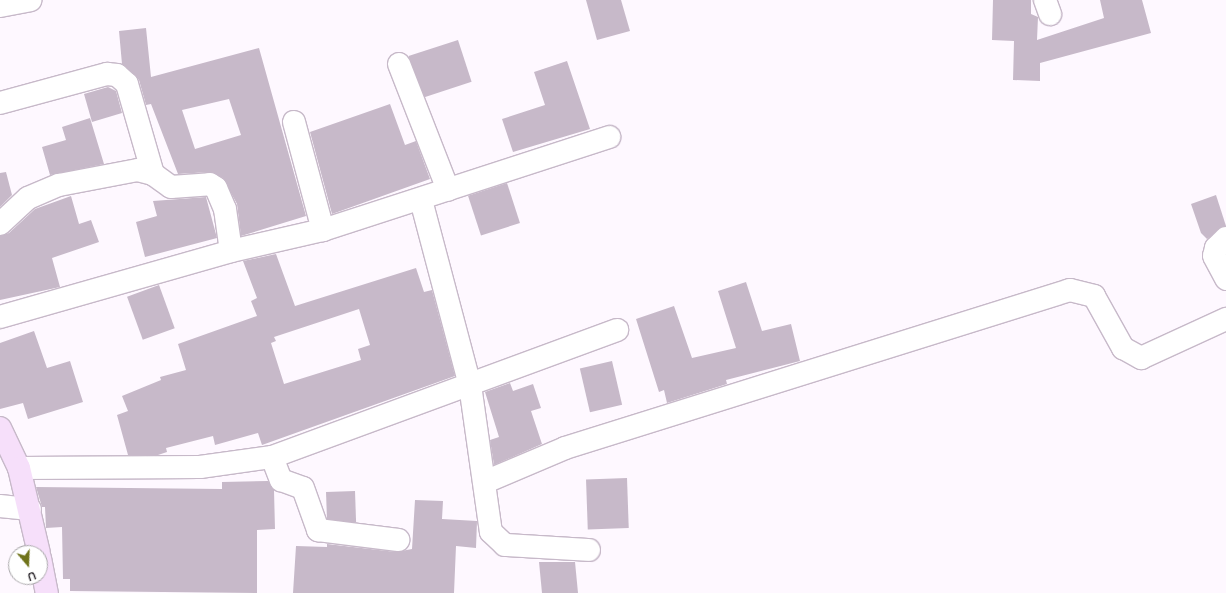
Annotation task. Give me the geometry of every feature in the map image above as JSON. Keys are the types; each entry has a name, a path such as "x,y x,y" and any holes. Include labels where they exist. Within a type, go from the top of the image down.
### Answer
{"street":[{"path":"0,6 30,0"},
{"path":"399,64 448,190"},
{"path":"0,103 107,74 117,75 127,84 153,174"},
{"path":"294,122 323,230"},
{"path":"0,318 231,251 323,230 421,200 609,137"},
{"path":"0,224 28,198 59,185 124,172 153,174 171,187 210,184 216,188 225,209 231,251"},
{"path":"421,200 470,385 491,532 497,542 505,545 589,550"},
{"path":"1226,238 1216,248 1214,256 1226,279"},
{"path":"485,482 565,448 1070,290 1094,296 1123,348 1141,358 1226,320"},
{"path":"19,468 200,467 272,457 618,330"},
{"path":"0,428 19,468 37,545"},
{"path":"272,457 282,480 303,488 318,530 398,540"},
{"path":"0,506 30,509"}],"building":[{"path":"586,0 621,0 630,31 597,40"},
{"path":"993,0 1031,0 1031,14 1038,17 1037,40 1104,18 1100,0 1142,0 1151,33 1040,63 1040,81 1013,80 1014,41 992,40"},
{"path":"146,28 151,77 259,48 306,216 241,236 237,204 223,178 210,172 178,174 151,104 146,105 139,80 122,64 119,31","holes":["229,99 241,135 195,149 182,110"]},
{"path":"458,40 472,82 422,98 409,56"},
{"path":"567,61 590,129 513,152 502,119 545,105 534,72"},
{"path":"108,87 116,91 122,113 92,122 84,94"},
{"path":"390,104 405,145 416,141 430,179 332,214 310,132"},
{"path":"90,118 104,164 50,175 42,147 66,140 62,127"},
{"path":"6,172 12,195 0,207 0,173"},
{"path":"507,183 520,223 481,236 468,196"},
{"path":"1216,195 1226,226 1207,239 1201,233 1191,204"},
{"path":"71,196 79,224 91,220 99,242 52,258 60,287 0,300 0,236 9,233 35,209"},
{"path":"206,197 217,238 145,257 136,222 157,216 153,201"},
{"path":"276,254 295,306 416,268 424,292 432,290 455,376 262,445 258,433 215,445 213,436 166,448 167,452 158,455 128,455 117,415 128,411 122,396 161,380 160,377 186,370 178,344 257,316 251,301 257,298 243,261","holes":["359,309 370,345 358,349 361,360 284,384 271,343 276,341 274,337"]},
{"path":"746,282 762,331 791,324 800,361 726,380 727,384 667,403 664,390 659,392 636,319 674,306 692,358 736,348 718,291"},
{"path":"159,285 175,328 143,340 127,297"},
{"path":"34,331 47,368 70,361 83,402 28,419 23,403 0,409 0,343"},
{"path":"612,361 622,405 590,412 580,368"},
{"path":"510,383 513,391 533,384 541,408 531,411 542,444 494,465 490,440 499,437 485,392"},
{"path":"627,478 629,528 588,529 586,479"},
{"path":"268,481 274,490 275,529 257,530 257,593 70,591 70,579 63,579 62,527 46,528 45,507 42,507 36,487 222,489 222,482"},
{"path":"355,491 356,522 327,523 326,492"},
{"path":"415,500 443,501 442,519 477,521 476,548 456,546 454,593 293,593 296,546 327,547 327,544 396,552 412,549"},
{"path":"539,562 575,562 578,593 542,593"}]}
